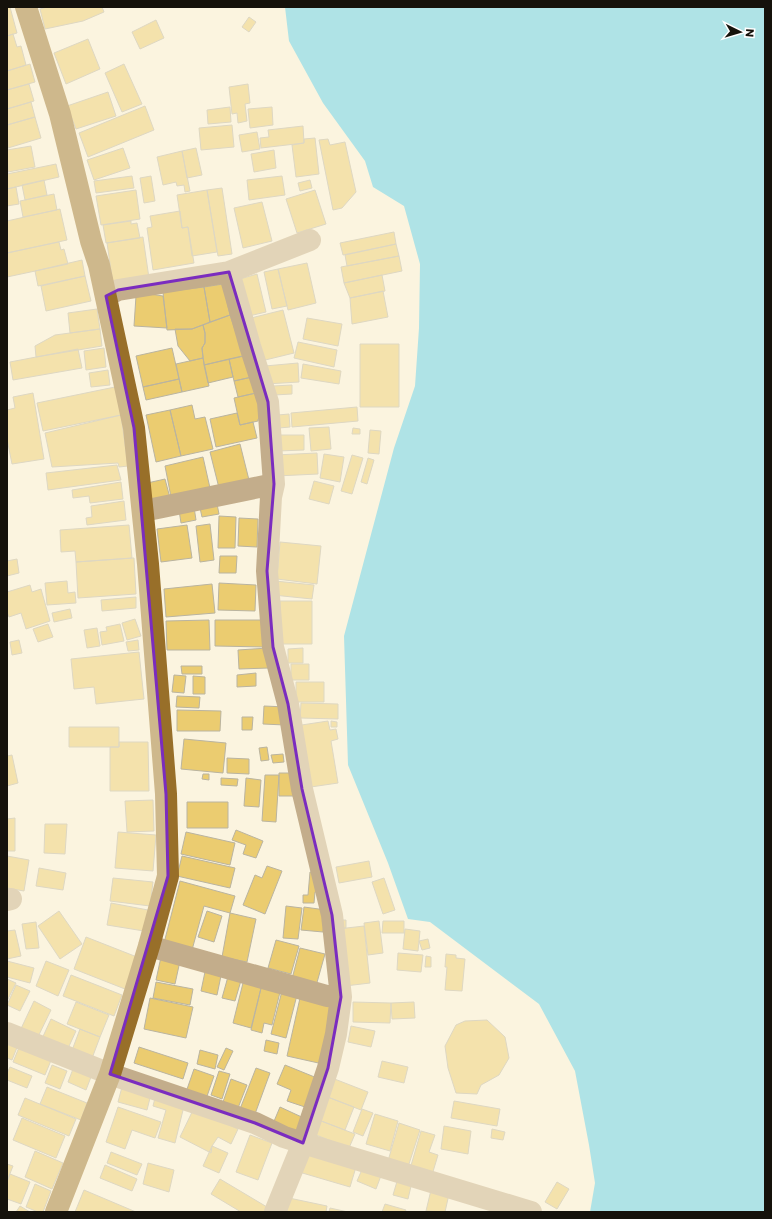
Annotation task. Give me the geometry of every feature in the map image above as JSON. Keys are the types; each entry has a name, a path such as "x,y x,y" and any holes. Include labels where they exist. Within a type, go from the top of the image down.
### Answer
{"main road":[{"path":"26,7 60,114 90,241 99,265 134,428 148,564 166,794 168,876 149,946 110,1074 56,1212"}],"street":[{"path":"106,296 118,290 229,272 310,240"},
{"path":"229,272 268,402 274,484 271,497 267,571 274,647 288,704 302,789 332,915 341,997 336,1034 328,1068 302,1143 275,1212"},
{"path":"143,511 274,484"},
{"path":"149,946 327,996 341,997"},
{"path":"7,1033 110,1074 255,1123 284,1137 531,1212"}],"highlighted area":[{"path":"229,272 268,402 274,484 267,571 273,647 288,704 302,789 332,915 341,997 328,1068 303,1143 255,1123 110,1074 168,876 166,794 134,428 106,296 118,290"}],"water":[{"path":"285,7 765,7 765,1212 590,1212 595,1183 575,1071 539,1004 430,922 408,919 388,863 348,765 344,636 394,448 415,386 419,328 420,264 404,206 373,187 365,161 323,103 289,41"}],"building":[{"path":"7,7 10,7 17,33 7,36"},
{"path":"47,7 102,7 104,12 83,21 45,29 40,9"},
{"path":"249,17 256,22 249,32 242,27"},
{"path":"156,20 164,38 140,49 132,32"},
{"path":"13,34 17,47 21,46 26,65 7,71 7,36"},
{"path":"88,39 100,69 66,84 54,53"},
{"path":"30,64 35,82 7,90 7,71"},
{"path":"124,64 142,104 122,112 105,73"},
{"path":"29,84 34,101 7,109 7,90"},
{"path":"248,84 250,103 245,104 247,121 238,123 237,113 232,114 229,87"},
{"path":"108,92 116,116 76,129 67,106"},
{"path":"31,102 35,117 7,125 7,109"},
{"path":"145,106 154,130 88,157 79,133"},
{"path":"230,107 231,122 208,124 207,110"},
{"path":"272,107 273,125 250,128 248,109"},
{"path":"35,117 41,138 8,148 7,125"},
{"path":"232,125 234,147 201,150 199,128"},
{"path":"303,126 304,143 261,148 260,138 269,137 268,130"},
{"path":"257,132 260,149 242,152 239,135"},
{"path":"315,138 319,174 296,177 292,145 304,143 304,139"},
{"path":"328,139 330,145 345,142 356,192 342,208 333,210 319,140"},
{"path":"31,146 35,167 8,172 7,150"},
{"path":"123,148 130,168 94,180 87,160"},
{"path":"196,148 202,175 187,178 182,151"},
{"path":"274,150 276,168 254,172 251,154"},
{"path":"182,151 190,191 185,192 184,185 177,186 176,182 163,185 157,157"},
{"path":"56,164 59,177 7,189 7,174"},
{"path":"132,176 134,188 96,193 94,181"},
{"path":"151,176 155,201 144,203 140,178"},
{"path":"282,176 285,195 249,200 247,180"},
{"path":"44,180 47,195 25,200 22,185"},
{"path":"310,180 312,188 300,191 298,183"},
{"path":"16,187 19,204 7,206 7,189"},
{"path":"222,188 232,254 218,256 207,190"},
{"path":"136,190 140,219 101,225 96,196"},
{"path":"207,190 217,252 192,256 188,227 182,228 177,195"},
{"path":"315,190 326,224 297,233 286,199"},
{"path":"54,194 57,210 23,217 20,201"},
{"path":"262,202 272,241 243,248 234,208"},
{"path":"60,209 67,240 7,253 7,221"},
{"path":"180,211 182,228 188,227 194,263 153,270 147,228 152,227 150,216"},
{"path":"131,221 131,224 137,223 140,238 106,243 103,225"},
{"path":"394,232 396,244 343,255 340,243"},
{"path":"143,237 149,278 113,284 107,243"},
{"path":"59,242 61,250 64,249 68,264 7,277 7,253"},
{"path":"396,244 399,256 347,266 345,255"},
{"path":"399,256 402,271 344,283 341,267"},
{"path":"82,260 85,276 38,286 35,271"},
{"path":"307,263 316,303 288,310 278,269"},
{"path":"278,269 287,306 272,309 264,272"},
{"path":"257,274 266,312 249,316 240,279"},
{"path":"382,275 385,291 350,298 344,283"},
{"path":"85,276 91,301 46,311 41,286"},
{"path":"223,284 230,315 210,322 204,287"},
{"path":"204,287 210,322 192,329 167,330 163,292"},
{"path":"383,291 388,317 352,324 350,298"},
{"path":"143,293 163,296 167,328 134,326 136,296"},
{"path":"97,309 100,329 70,333 68,313"},
{"path":"283,310 294,353 257,362 247,319"},
{"path":"230,315 244,356 204,365 202,348 205,343 205,333 203,325"},
{"path":"307,318 342,324 338,346 303,339"},
{"path":"203,325 205,343 202,348 203,358 190,361 178,346 175,329 192,329"},
{"path":"100,329 102,346 36,357 35,346 55,335"},
{"path":"298,342 337,350 334,367 294,358"},
{"path":"360,344 399,344 399,407 360,407"},
{"path":"104,348 106,367 86,370 84,351"},
{"path":"172,348 179,379 143,387 136,356"},
{"path":"78,349 82,368 13,380 10,362"},
{"path":"247,355 252,377 234,381 229,359"},
{"path":"203,358 209,386 182,392 176,364"},
{"path":"229,359 233,377 208,383 204,365"},
{"path":"298,363 299,382 266,384 265,366"},
{"path":"303,364 341,371 339,384 301,378"},
{"path":"108,370 110,385 91,387 89,373"},
{"path":"252,377 256,393 238,397 234,381"},
{"path":"179,379 182,392 146,400 143,387"},
{"path":"292,385 292,394 274,395 273,386"},
{"path":"115,387 121,415 43,431 37,403"},
{"path":"33,393 44,459 12,464 7,439 7,410 15,408 13,397"},
{"path":"256,393 261,418 258,419 258,421 240,425 234,398"},
{"path":"192,405 195,419 205,417 213,449 181,456 170,410"},
{"path":"357,407 358,421 292,427 291,413"},
{"path":"170,410 181,456 156,462 146,415"},
{"path":"237,413 240,425 253,422 257,438 216,447 210,419"},
{"path":"289,414 290,427 279,428 278,415"},
{"path":"121,415 128,466 119,467 118,463 52,467 45,433"},
{"path":"329,427 331,449 311,451 309,428"},
{"path":"353,428 360,429 360,434 352,434"},
{"path":"370,430 381,431 379,454 368,453"},
{"path":"278,435 304,435 304,450 278,451"},
{"path":"240,444 249,480 219,488 210,452"},
{"path":"317,453 318,474 276,476 275,455"},
{"path":"324,454 344,457 340,482 320,478"},
{"path":"352,455 363,458 352,494 341,491"},
{"path":"203,457 210,488 171,497 165,466"},
{"path":"368,458 374,460 367,484 361,482"},
{"path":"117,465 121,480 48,490 46,473"},
{"path":"165,479 170,498 147,503 143,484"},
{"path":"314,481 334,486 329,504 309,499"},
{"path":"121,482 123,499 90,503 89,496 73,498 72,490"},
{"path":"124,501 126,520 87,525 86,518 92,517 91,506"},
{"path":"217,504 219,514 202,517 200,508"},
{"path":"194,507 196,520 181,523 179,510"},
{"path":"219,516 236,517 235,548 218,548"},
{"path":"239,518 258,519 257,547 238,546"},
{"path":"210,524 214,560 200,562 196,526"},
{"path":"129,525 132,558 76,562 75,551 61,552 60,530"},
{"path":"187,525 192,558 161,562 157,529"},
{"path":"280,542 321,546 317,584 277,579"},
{"path":"220,556 237,556 236,573 219,573"},
{"path":"134,558 136,594 78,598 76,562"},
{"path":"17,559 19,573 7,576 7,561"},
{"path":"67,581 68,593 75,592 76,603 47,605 45,583"},
{"path":"275,581 314,585 312,599 273,595"},
{"path":"219,583 256,585 255,611 218,610"},
{"path":"212,584 215,613 166,617 164,589"},
{"path":"30,585 32,592 41,589 50,621 26,629 21,613 9,617 7,612 7,592"},
{"path":"136,597 136,608 102,611 101,600"},
{"path":"280,601 312,601 312,644 280,644"},
{"path":"70,609 72,618 54,622 52,613"},
{"path":"135,619 141,636 127,640 122,623"},
{"path":"209,620 210,650 167,650 166,621"},
{"path":"215,620 265,620 265,647 215,646"},
{"path":"48,624 53,637 38,642 33,629"},
{"path":"120,624 124,641 102,645 100,632 107,631 106,627"},
{"path":"97,628 100,646 87,648 84,630"},
{"path":"19,640 22,653 12,655 10,642"},
{"path":"138,640 139,650 128,651 126,642"},
{"path":"268,648 269,668 239,669 238,650"},
{"path":"303,648 303,663 288,663 288,649"},
{"path":"139,652 144,699 96,704 94,687 74,689 71,659"},
{"path":"291,664 309,664 309,680 291,680"},
{"path":"181,666 202,666 202,674 182,674"},
{"path":"256,673 256,686 237,687 237,675"},
{"path":"174,675 186,676 184,693 172,692"},
{"path":"193,676 205,677 205,694 193,694"},
{"path":"296,682 324,682 324,702 296,702"},
{"path":"177,696 200,697 199,708 176,707"},
{"path":"301,703 338,704 338,719 300,718"},
{"path":"264,706 286,707 285,725 263,724"},
{"path":"177,710 221,711 220,731 177,731"},
{"path":"242,717 253,717 252,730 242,730"},
{"path":"328,721 330,730 336,729 338,739 331,741 338,783 304,788 295,726"},
{"path":"331,721 337,722 337,727 331,727"},
{"path":"69,727 119,727 119,747 69,747"},
{"path":"184,739 226,743 223,773 181,769"},
{"path":"119,742 148,742 149,791 110,791 110,747 119,747"},
{"path":"267,747 269,760 261,761 259,748"},
{"path":"283,754 284,762 273,763 271,755"},
{"path":"12,755 18,783 7,786 7,756"},
{"path":"227,758 249,759 249,774 227,773"},
{"path":"279,773 295,773 295,796 279,796"},
{"path":"203,774 209,774 209,780 202,779"},
{"path":"265,775 279,775 276,822 262,821"},
{"path":"221,778 238,779 237,786 221,785"},
{"path":"246,778 261,780 259,807 244,806"},
{"path":"153,800 154,831 127,832 125,801"},
{"path":"187,802 228,802 228,828 187,828"},
{"path":"15,818 15,851 7,851 7,819"},
{"path":"45,824 67,824 65,854 44,853"},
{"path":"236,830 263,841 256,858 243,854 246,845 232,840"},
{"path":"118,832 156,835 153,871 115,868"},
{"path":"186,832 235,843 230,865 181,854"},
{"path":"7,856 29,860 24,891 7,888"},
{"path":"182,856 235,868 230,888 177,876"},
{"path":"369,861 372,877 339,883 336,867"},
{"path":"267,866 282,871 265,914 243,905 255,875 262,878"},
{"path":"39,868 66,873 63,890 36,886"},
{"path":"310,872 320,872 319,892 315,892 314,903 303,903 303,895 308,895"},
{"path":"113,878 153,882 150,906 110,901"},
{"path":"384,878 395,910 383,914 372,882"},
{"path":"180,881 235,896 230,913 204,906 192,950 164,943"},
{"path":"111,903 148,910 144,931 107,925"},
{"path":"286,906 302,908 298,939 283,938"},
{"path":"304,907 326,910 323,932 301,930"},
{"path":"59,911 82,944 60,959 38,926"},
{"path":"207,911 222,916 214,942 198,937"},
{"path":"230,913 256,919 247,962 222,957"},
{"path":"338,920 346,920 346,928 338,928"},
{"path":"379,921 383,953 368,955 364,923"},
{"path":"383,921 404,921 404,933 382,933"},
{"path":"36,922 39,948 26,949 22,924"},
{"path":"364,926 370,983 345,986 338,929"},
{"path":"405,929 420,931 418,951 403,949"},
{"path":"15,930 21,956 7,959 7,931"},
{"path":"86,937 137,957 125,989 74,969"},
{"path":"428,939 430,948 422,950 419,941"},
{"path":"276,940 299,946 291,974 268,968"},
{"path":"300,948 325,954 316,986 292,979"},
{"path":"398,953 423,955 421,972 397,970"},
{"path":"446,954 456,955 456,958 465,959 462,991 445,990 447,967 445,967"},
{"path":"426,956 431,957 431,967 425,967"},
{"path":"161,957 180,961 175,984 156,980"},
{"path":"7,961 34,968 30,983 7,977"},
{"path":"46,961 69,970 58,996 36,986"},
{"path":"206,967 222,971 217,995 201,991"},
{"path":"229,973 242,977 235,1001 222,998"},
{"path":"71,975 122,995 114,1016 63,996"},
{"path":"7,979 16,983 7,1001"},
{"path":"244,979 262,984 251,1028 233,1023"},
{"path":"156,982 193,989 190,1005 153,998"},
{"path":"262,984 281,988 272,1025 264,1023 262,1033 251,1030"},
{"path":"16,985 30,991 20,1011 7,1005"},
{"path":"282,991 297,995 286,1038 271,1034"},
{"path":"150,998 193,1007 186,1038 144,1029"},
{"path":"300,998 337,1006 323,1064 287,1056"},
{"path":"34,1001 51,1010 35,1043 18,1035"},
{"path":"76,1002 109,1015 100,1037 67,1024"},
{"path":"353,1002 391,1003 390,1023 353,1022"},
{"path":"414,1002 415,1018 392,1019 391,1003"},
{"path":"51,1019 76,1031 65,1055 40,1043"},
{"path":"487,1020 505,1037 509,1058 499,1075 481,1085 477,1094 456,1093 448,1068 445,1046 456,1025 465,1021"},
{"path":"351,1026 375,1031 371,1047 348,1042"},
{"path":"80,1029 100,1037 91,1061 71,1053"},
{"path":"7,1040 18,1045 12,1060 7,1058"},
{"path":"266,1040 279,1043 277,1054 264,1051"},
{"path":"20,1045 52,1058 45,1075 13,1062"},
{"path":"139,1047 188,1063 183,1079 134,1063"},
{"path":"226,1048 233,1051 224,1070 217,1067"},
{"path":"200,1050 218,1055 215,1069 197,1064"},
{"path":"382,1061 408,1067 404,1083 378,1077"},
{"path":"52,1065 67,1071 60,1089 45,1083"},
{"path":"285,1065 317,1078 305,1107 287,1101 291,1090 277,1084"},
{"path":"10,1067 32,1076 27,1088 7,1080 7,1073"},
{"path":"256,1068 270,1073 255,1114 240,1109"},
{"path":"73,1069 91,1077 86,1090 68,1082"},
{"path":"194,1069 214,1076 205,1102 185,1095"},
{"path":"219,1071 230,1074 222,1099 211,1095"},
{"path":"332,1078 368,1092 361,1110 325,1096"},
{"path":"231,1079 247,1085 238,1108 223,1102"},
{"path":"47,1087 87,1103 81,1120 40,1104"},
{"path":"122,1087 151,1094 147,1110 118,1102"},
{"path":"325,1096 354,1107 345,1130 316,1119"},
{"path":"25,1098 76,1119 69,1136 18,1115"},
{"path":"155,1098 184,1106 175,1143 158,1138 166,1110 153,1106"},
{"path":"454,1101 500,1109 497,1126 451,1118"},
{"path":"118,1107 161,1122 155,1138 132,1130 125,1149 106,1142"},
{"path":"280,1107 306,1119 298,1138 272,1126"},
{"path":"194,1108 238,1129 231,1144 218,1137 212,1146 211,1153 180,1137"},
{"path":"362,1109 373,1113 363,1136 353,1132"},
{"path":"375,1114 398,1121 390,1151 366,1144"},
{"path":"22,1118 65,1136 56,1158 13,1140"},
{"path":"316,1119 355,1134 349,1148 311,1133"},
{"path":"399,1123 420,1130 408,1167 388,1161"},
{"path":"444,1126 471,1131 468,1154 441,1149"},
{"path":"492,1129 505,1132 503,1140 491,1138"},
{"path":"421,1131 435,1135 429,1152 438,1155 432,1175 410,1169"},
{"path":"250,1135 272,1143 258,1180 236,1172"},
{"path":"212,1146 228,1153 219,1173 203,1166"},
{"path":"35,1151 63,1163 52,1189 25,1177"},
{"path":"111,1152 142,1164 137,1175 107,1163"},
{"path":"305,1152 356,1167 350,1187 299,1172"},
{"path":"148,1163 174,1170 169,1192 143,1184"},
{"path":"7,1164 13,1166 7,1181"},
{"path":"105,1165 137,1179 132,1191 100,1178"},
{"path":"364,1165 382,1173 376,1189 357,1181"},
{"path":"10,1174 30,1182 21,1204 7,1199 7,1182"},
{"path":"398,1178 412,1182 408,1199 393,1195"},
{"path":"220,1179 272,1210 271,1212 241,1212 211,1194"},
{"path":"557,1182 569,1189 557,1209 545,1202"},
{"path":"35,1184 51,1191 43,1212 38,1212 26,1207"},
{"path":"84,1190 136,1212 75,1212"},
{"path":"431,1190 449,1194 445,1212 426,1211"},
{"path":"289,1198 327,1206 326,1212 287,1212"},
{"path":"385,1204 406,1210 405,1212 382,1212"},
{"path":"20,1206 30,1212 16,1212"},
{"path":"330,1208 348,1212 329,1212"}]}
